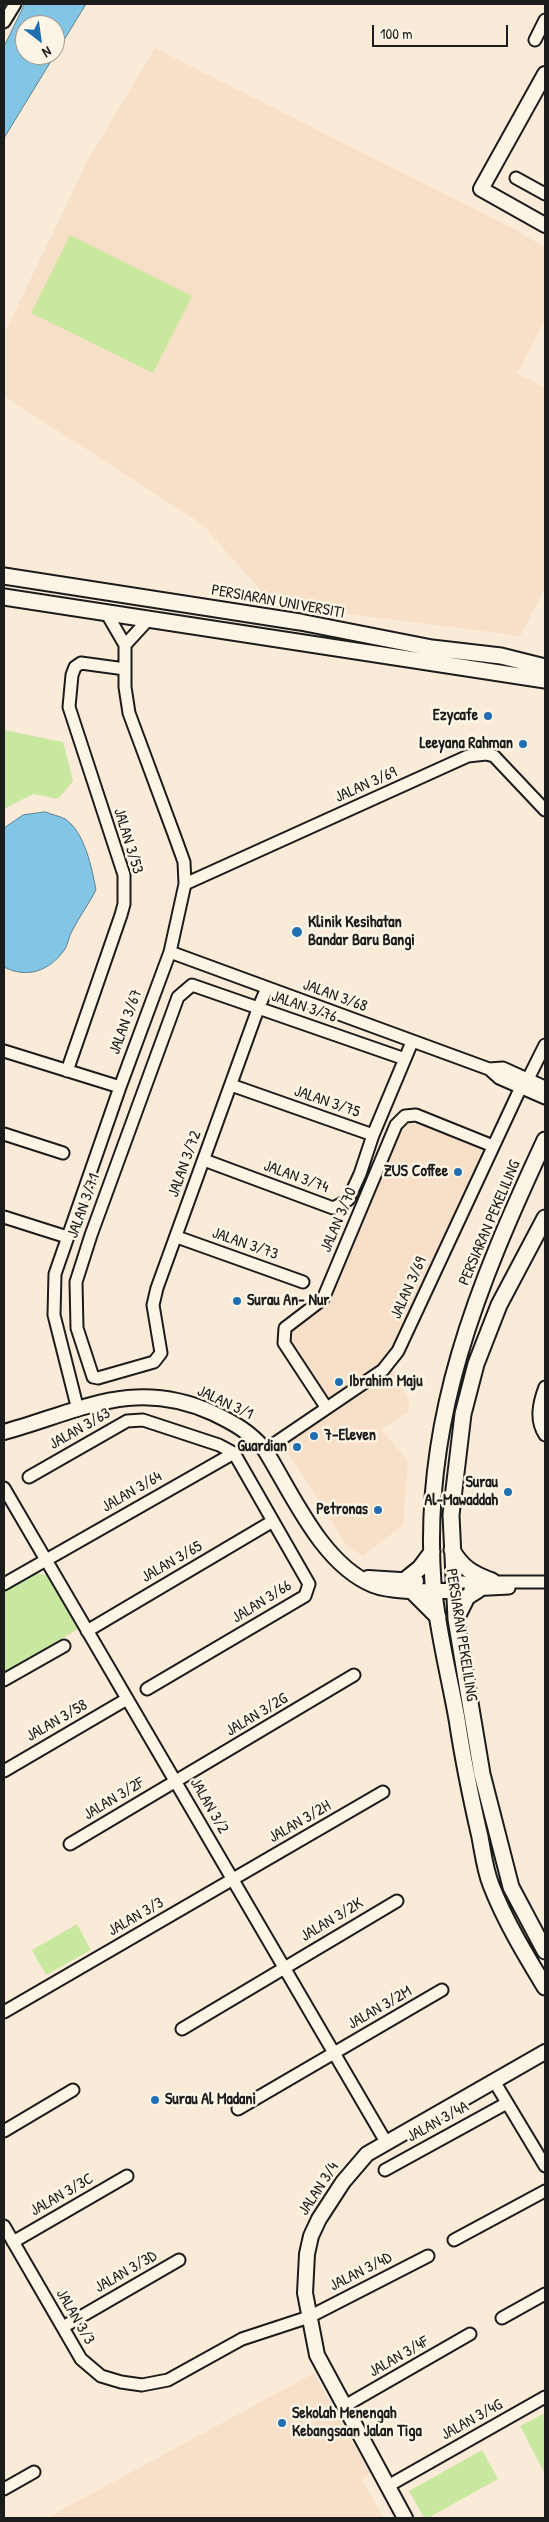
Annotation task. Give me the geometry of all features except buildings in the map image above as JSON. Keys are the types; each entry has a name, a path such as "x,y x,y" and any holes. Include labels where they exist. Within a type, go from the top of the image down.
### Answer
{"main road":[{"name":"PERSIARAN UNIVERSITI","path":"4,576 300,622 432,648 502,656 545,667"},
{"path":"4,597 147,621 545,680"},
{"path":"502,656 545,660"},
{"path":"493,671 545,687"},
{"name":"PERSIARAN PEKELILING","path":"545,1140 499,1239 470,1315 456,1365 440,1432 433,1504 432,1552 433,1586 438,1617 468,1784 490,1883 518,1942 545,1987"},
{"name":"PERSIARAN PEKELILING","path":"545,1218 499,1305 476,1364 461,1427 451,1515 456,1619 482,1774 511,1887 545,1951"},
{"path":"452,1549 462,1566 472,1574 492,1581"},
{"path":"432,1552 407,1585 438,1617"},
{"path":"456,1619 467,1597 478,1590"}],"street":[{"path":"4,22 15,4"},
{"path":"535,40 545,20"},
{"path":"545,74 481,189 545,225"},
{"path":"516,178 545,194"},
{"path":"107,614 125,645 147,621"},
{"name":"JALAN 3/67","path":"78,1410 54,1315 55,1274 120,1087 170,952 186,884 184,862 176,837 129,713 125,645"},
{"name":"JALAN 3/53","path":"67,1071 121,915 125,894 124,875 70,707 72,675 75,667 82,663 125,669"},
{"name":"JALAN 3/69","path":"186,884 468,756 486,754 494,756 545,810"},
{"name":"JALAN 3/68","path":"170,952 489,1069 499,1078 545,1087"},
{"name":"JALAN 3/76","path":"192,985 405,1059"},
{"name":"JALAN 3/71","path":"161,1353 154,1362 94,1377 77,1328 76,1282 90,1235 178,997 192,985"},
{"name":"JALAN 3/72","path":"161,1353 153,1305 266,988"},
{"path":"373,1135 412,1042"},
{"name":"JALAN 3/69","path":"265,1450 383,1370 398,1351 524,1083 545,1045"},
{"path":"4,1051 120,1087"},
{"name":"JALAN 3/68","path":"524,1083 545,1098"},
{"name":"JALAN 3/75","path":"231,1085 373,1135 360,1174"},
{"name":"JALAN 3/70","path":"326,1407 284,1343 285,1328 323,1299 396,1124 405,1116 416,1115 494,1146"},
{"path":"4,1134 63,1153"},
{"name":"JALAN 3/74","path":"204,1160 333,1208 348,1200 360,1174"},
{"path":"4,1217 67,1237"},
{"name":"JALAN 3/73","path":"177,1237 303,1282"},
{"path":"545,1387 538,1415 545,1435"},
{"name":"JALAN 3/1","path":"4,1432 122,1397 159,1397 206,1410 232,1422 255,1437 265,1450 327,1551 336,1561 363,1579 373,1576 407,1585 453,1587"},
{"name":"JALAN 3/63","path":"29,1477 127,1421 142,1420 219,1445 234,1452"},
{"name":"JALAN 3/66","path":"147,1689 305,1596 309,1584 234,1452"},
{"name":"JALAN 3/64","path":"4,1584 234,1452"},
{"name":"JALAN 3/2","path":"4,1488 386,2142"},
{"name":"JALAN 3/65","path":"87,1630 273,1522"},
{"path":"453,1587 492,1581 545,1584"},
{"path":"453,1587 478,1590 545,1584"},
{"path":"4,1680 64,1646"},
{"name":"JALAN 3/2G","path":"175,1782 354,1676"},
{"name":"JALAN 3/58","path":"4,1771 127,1699"},
{"name":"JALAN 3/2F","path":"70,1844 175,1782"},
{"name":"JALAN 3/2H","path":"233,1880 383,1792"},
{"name":"JALAN 3/3","path":"4,2012 233,1880"},
{"name":"JALAN 3/2K","path":"182,2028 397,1901"},
{"name":"JALAN 3/2M","path":"238,2109 442,1990"},
{"name":"JALAN 3/4","path":"405,2518 317,2356 304,2293 305,2272 311,2236 319,2219 355,2166 386,2142 545,2052"},
{"path":"494,2081 545,2166"},
{"path":"4,2131 73,2090"},
{"name":"JALAN 3/4A","path":"385,2170 507,2102"},
{"name":"JALAN 3/3C","path":"13,2242 127,2176"},
{"path":"454,2240 545,2191"},
{"name":"JALAN 3/3","path":"4,2226 81,2359 101,2376 121,2382 142,2385 168,2380 242,2339 285,2325"},
{"name":"JALAN 3/4D","path":"285,2325 308,2317 428,2256"},
{"name":"JALAN 3/3D","path":"63,2326 179,2260"},
{"path":"502,2318 545,2294"},
{"name":"JALAN 3/4F","path":"343,2407 470,2334"},
{"name":"JALAN 3/4G","path":"388,2486 545,2397"},
{"path":"4,2489 34,2472"}],"shaded area":[{"path":"155,48 518,231 545,248 545,320 517,373 545,388 545,588 520,636 357,615 269,600 202,524 4,396 4,334 89,158"},
{"path":"408,1118 488,1148 396,1346 379,1368 329,1401 289,1341 289,1329 325,1302 399,1129"},
{"path":"392,1370 410,1402 408,1412 381,1430 408,1461 403,1525 363,1556 348,1547 282,1443"},
{"name":"Sekolah Menengah Kebangsaan Jalan Tiga","path":"314,2373 370,2473 362,2479 383,2518 47,2518"}],"green space":[{"path":"70,235 192,296 153,373 31,313"},
{"path":"4,730 63,742 73,781 58,799 33,794 4,809"},
{"path":"35,1573 47,1575 78,1629 4,1672 4,1591"},
{"path":"77,1924 91,1950 46,1975 32,1950"},
{"path":"545,2413 545,2471 544,2472 520,2426"},
{"path":"482,2450 498,2479 428,2518 424,2518 409,2491"}],"water":[{"path":"25,4 86,4 65,39 65,15 20,15"},
{"path":"15,24 15,65 49,65 4,138 4,47"},
{"path":"46,812 65,819 78,833 83,842 96,890 59,957 38,971 13,971 4,967 4,828 23,815"}],"place":[{"name":"Ezycafe","path":"488,716"},
{"name":"Leeyana Rahman","path":"523,744"},
{"name":"Klinik Kesihatan Bandar Baru Bangi","path":"297,932"},
{"name":"ZUS Coffee","path":"458,1172"},
{"name":"Surau An- Nur","path":"237,1301"},
{"name":"Ibrahim Maju","path":"339,1382"},
{"name":"7-Eleven","path":"314,1436"},
{"name":"Guardian","path":"297,1447"},
{"name":"Surau Al-Mawaddah","path":"508,1492"},
{"name":"Petronas","path":"378,1510"},
{"name":"Surau Al Madani","path":"155,2100"},
{"name":"Sekolah Menengah Kebangsaan Jalan Tiga","path":"282,2423"}]}
